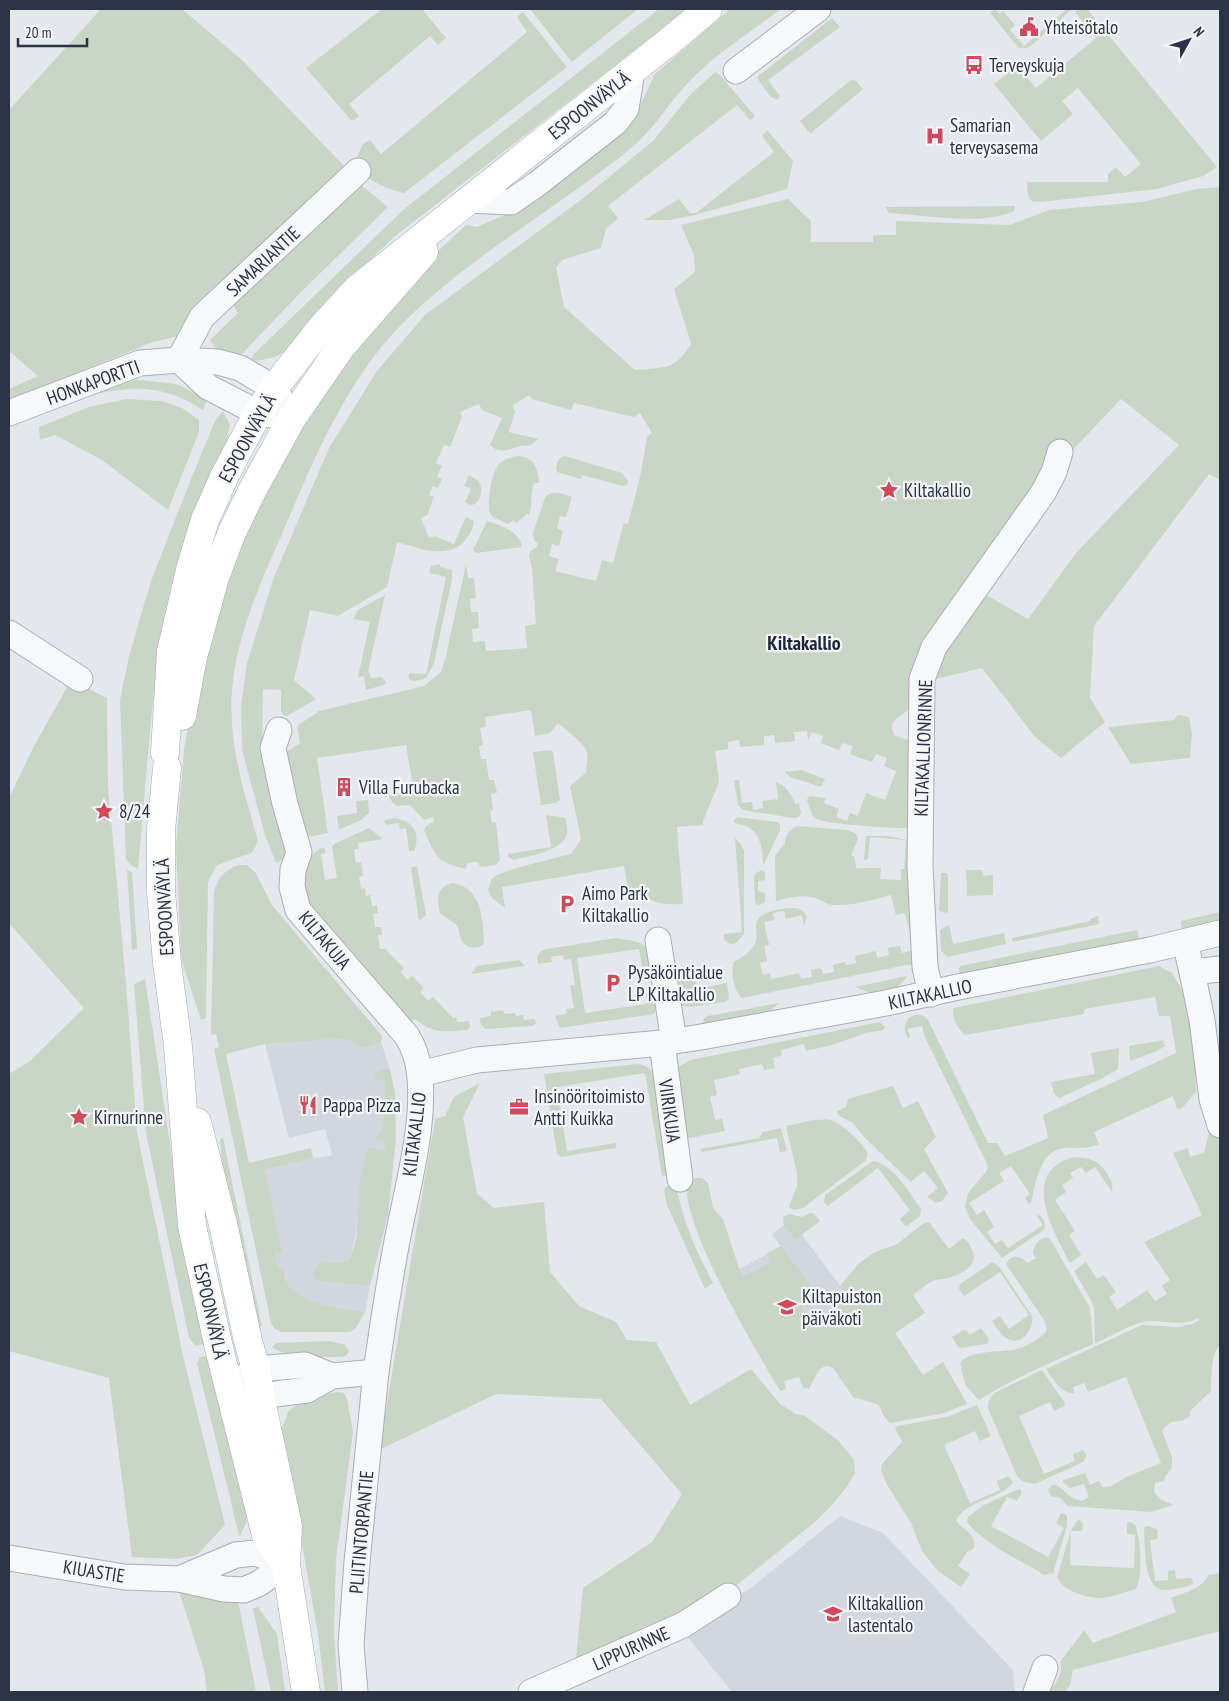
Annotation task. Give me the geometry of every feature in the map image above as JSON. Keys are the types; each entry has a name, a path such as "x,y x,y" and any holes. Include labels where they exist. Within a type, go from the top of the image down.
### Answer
{"main road":[{"name":"ESPOONVÄYLÄ","path":"286,1565 266,1534 229,1387 192,1226 178,1046 167,963 161,892 161,830 169,758 171,652 191,566 205,520 221,484 258,413 274,388 322,327 357,289 708,9"},
{"name":"ESPOONVÄYLÄ","path":"169,758 215,577 232,532 252,490 292,418 340,347 470,200"},
{"name":"ESPOONVÄYLÄ","path":"178,1046 224,1228 248,1341 256,1369 288,1526 286,1565 306,1692"}],"street":[{"path":"736,71 818,9"},
{"name":"SAMARIANTIE","path":"179,360 202,317 358,171"},
{"path":"179,360 208,387 258,413 292,418"},
{"name":"HONKAPORTTI","path":"9,412 140,363 179,360 218,362 240,368 274,388 292,418"},
{"name":"KILTAKALLIONRINNE","path":"930,994 925,967 920,866 922,679 934,647 1043,493 1054,472 1060,452"},
{"path":"9,633 80,679"},
{"name":"KILTAKUJA","path":"280,730 273,748 285,804 299,852 293,870 292,886 298,910 407,1036 415,1052 420,1074"},
{"name":"KILTAKALLIO","path":"376,1372 385,1306 421,1112 420,1074 477,1060 668,1042 886,1003 958,987 1150,950 1220,933"},
{"path":"658,940 668,1042"},
{"path":"1185,941 1202,1020 1212,1100 1220,1125"},
{"path":"1192,972 1220,969"},
{"name":"VIIRIKUJA","path":"668,1042 680,1179"},
{"path":"229,1387 256,1369 305,1365 332,1376"},
{"path":"229,1387 260,1396 307,1390 332,1376 376,1372"},
{"name":"PLIITINTORPANTIE","path":"355,1692 351,1645 356,1571 376,1372"},
{"name":"KIUASTIE","path":"179,1579 236,1556 256,1554 286,1565"},
{"name":"KIUASTIE","path":"9,1558 124,1577 179,1579 224,1589 244,1590 258,1584 286,1565"},
{"name":"LIPPURINNE","path":"531,1692 683,1625 728,1596"},
{"path":"1036,1692 1045,1668"}],"shaded area":[{"path":"326,1038 349,1040 360,1047 368,1047 381,1042 390,1069 383,1069 385,1080 383,1125 374,1140 385,1142 384,1150 369,1148 360,1183 357,1226 351,1255 349,1260 337,1263 325,1261 318,1281 370,1286 365,1312 318,1304 299,1296 287,1283 284,1267 278,1268 275,1252 281,1252 265,1170 332,1154 325,1129 289,1138 265,1044 304,1042"},
{"path":"784,1225 795,1240 802,1235 847,1295 815,1319 823,1331 726,1276 781,1247 772,1234"},
{"name":"Kiltakallion lastentalo","path":"840,1516 883,1533 1013,1670 1015,1692 732,1692 681,1629 751,1588"}],"green space":[{"path":"101,9 182,9 242,60 346,168 178,336 150,343 9,401 9,389 38,376 9,351 9,110"},
{"path":"382,9 422,9 446,38 438,45 430,36 349,104 359,116 354,120 350,119 306,68"},
{"path":"530,9 638,9 572,62"},
{"path":"659,9 688,9 395,236 348,281 287,350 270,358 251,361 253,355 403,210"},
{"path":"730,9 781,9 719,54 697,74 630,149 459,274 406,320 366,368 349,394 319,449 265,572 238,650 232,691 232,730 238,767 258,841 251,853 217,865 208,882 206,1018 201,1020 181,958 176,846 184,750 200,656 228,563 326,380 420,268 466,225 477,227 538,200 625,130 632,122 655,74"},
{"path":"995,9 1000,14 1003,11 1015,25 1010,30 1024,46 1067,9 1072,9 1033,44 1025,48 1018,47 990,13"},
{"path":"1080,9 1087,9 1217,167 1203,176 1157,189 1042,202 1029,198 1027,182 1108,182 1108,174 1116,167 1125,177 1141,164 1078,88 1062,101 1073,114 1041,141 994,84 1017,66 1036,88 1096,38 1075,12"},
{"path":"523,12 567,67 404,193 389,189 367,176 358,163 358,155 363,144 370,140 381,154 527,32 517,17"},
{"path":"832,18 840,27 768,80 780,96 778,100 771,97 757,77"},
{"path":"715,72 720,75 755,116 750,120 737,105 608,206 618,218 606,229 601,248 562,260 556,267 564,307 635,370 668,366 679,359 691,344 674,289 695,272 694,255 681,225 788,199 811,221 811,242 873,242 873,235 896,235 896,221 1010,225 1049,210 1143,202 1196,189 1220,187 1220,480 1209,474 1094,626 1090,698 1105,722 1061,758 1035,737 982,668 936,679 934,661 981,592 1028,619 1076,553 1179,445 1121,399 1069,454 1054,447 1040,482 920,653 914,701 910,709 892,724 894,735 908,740 910,743 911,822 909,828 860,826 821,820 815,818 807,800 809,796 826,798 824,803 839,809 836,817 847,821 850,813 858,816 866,793 885,800 896,771 884,766 887,758 876,754 872,762 850,754 853,746 842,743 839,750 821,743 823,736 812,732 808,740 807,731 794,732 795,741 775,743 774,735 764,736 764,745 740,747 739,740 728,742 728,749 715,751 719,782 703,825 677,827 683,904 659,903 628,888 624,866 502,887 505,908 492,898 488,890 492,879 516,868 571,854 581,839 570,786 587,772 587,752 579,741 558,723 550,733 535,736 531,710 485,717 486,727 480,728 483,745 479,746 481,759 486,759 489,780 494,780 497,793 491,794 493,810 490,811 492,823 496,822 500,860 496,865 481,867 477,862 467,863 466,869 443,861 431,846 424,830 426,826 434,821 433,817 424,820 410,805 397,806 392,802 389,796 414,792 406,745 317,758 328,833 304,838 292,811 280,756 300,743 297,726 319,711 424,686 441,672 466,564 468,578 474,578 476,598 470,599 471,612 478,612 479,628 472,629 473,642 485,641 486,651 527,648 525,626 536,624 532,568 529,556 530,551 537,547 538,543 534,540 533,533 545,498 548,495 554,492 572,497 566,517 560,516 557,528 563,531 559,546 552,544 549,556 559,559 555,571 596,581 602,560 613,563 624,523 628,524 641,473 647,437 652,433 640,413 634,417 574,403 571,410 532,399 529,395 512,406 515,411 509,432 538,439 532,444 503,450 493,448 490,445 502,418 482,410 479,404 460,412 462,417 450,447 444,445 436,463 442,466 437,477 442,479 438,488 433,486 429,495 434,497 427,515 421,518 429,538 435,536 454,544 466,517 474,521 469,535 462,543 446,551 436,551 416,548 397,542 387,587 338,616 310,610 294,680 316,699 287,716 283,715 281,711 281,690 263,689 262,748 288,847 284,857 276,863 265,835 242,750 241,706 247,663 274,577 329,448 377,371 425,315 582,199 653,141 690,95"},
{"path":"851,80 856,81 863,89 810,134 800,121"},
{"path":"767,130 793,161 787,189 695,215 669,220 644,220 679,199 690,213 696,213 774,152 762,136"},
{"path":"361,185 388,207 302,291 238,358 216,349 210,340 238,313 231,301"},
{"path":"1015,206 1014,211 1001,215 970,219 889,213 886,207"},
{"path":"132,379 176,384 207,399 203,410 177,396 164,392 125,389 96,394 94,390"},
{"path":"126,399 162,401 182,408 199,420 199,432 168,510 102,460 55,435 40,440 39,427 89,407"},
{"path":"223,411 230,425 227,442 169,602 153,699 138,869 126,859 120,700 129,656 151,581 215,421"},
{"path":"518,456 528,459 534,464 538,473 539,483 534,483 529,515 527,514 516,523 514,520 508,524 493,517 489,512 491,487 496,468 499,464"},
{"path":"565,456 622,473 628,481 627,485 623,486 582,475 581,479 557,472 558,461"},
{"path":"469,475 478,481 481,486 479,500 473,504 465,502 471,489 464,486"},
{"path":"487,521 513,533 518,537 522,547 476,553 473,550"},
{"path":"440,564 440,567 452,570 452,579 434,663 426,678 416,681 410,680 408,676 410,673 426,674 446,577 429,573 431,566"},
{"path":"385,595 368,671 371,678 381,677 386,682 384,685 366,690 364,676 358,677 370,622 353,619 358,610"},
{"path":"71,680 107,698 108,786 137,1132 183,1356 225,1525 197,1555 175,1559 132,1557 109,1378 9,1351 9,1074 30,1061 84,1008 9,923 9,798 33,748"},
{"path":"1178,715 1189,717 1192,734 1190,758 1131,764 1108,727 1174,720"},
{"path":"551,750 553,752 560,800 556,803 541,805 533,752"},
{"path":"802,770 825,779 821,787 790,777 785,772"},
{"path":"734,780 739,780 742,803 752,802 753,810 763,808 762,801 778,799 776,782 788,790 795,804 799,803 801,814 793,818 743,810 738,805"},
{"path":"368,800 369,813 361,820 339,830 337,816 357,813 356,801"},
{"path":"546,815 566,818 567,834 564,840 552,849 536,855 514,860 508,857 508,854 551,847"},
{"path":"737,817 780,824 780,830 764,864 758,836 749,828 734,823"},
{"path":"392,818 405,821 416,832 417,838 414,851 409,851 406,828 400,829 399,823 386,825 384,821"},
{"path":"798,826 847,830 854,833 858,839 851,855 855,857 856,868 881,868 880,879 901,880 901,869 904,869 906,840 870,837 868,859 864,860 866,836 887,836 908,840 913,854 914,949 905,913 896,915 891,895 848,905 830,904 805,896 776,901 775,856 785,843 788,833"},
{"path":"369,828 383,839 358,843 359,849 354,850 356,863 361,862 363,876 359,877 361,889 365,888 366,896 370,895 372,906 377,905 378,913 373,914 375,927 381,927 382,935 378,935 380,949 385,949 404,968 400,972 408,980 412,976 424,988 420,992 428,1001 433,997 453,1018 456,1017 457,1022 469,1021 470,1027 467,1030 434,1030 415,1019 409,1023 305,900 301,887 306,859 321,848 324,848 326,853 321,854 325,880 337,878 332,847 334,844"},
{"path":"735,838 741,844 744,851 744,934 736,943 730,944 724,940 724,934 742,932"},
{"path":"238,865 247,865 255,872 272,905 382,1036 381,1042 368,1047 360,1047 349,1040 326,1038 304,1042 265,1044 226,1054 249,1163 311,1148 313,1158 265,1170 282,1252 275,1253 278,1268 284,1267 287,1282 292,1290 300,1296 310,1301 333,1307 365,1312 355,1329 350,1332 282,1332 275,1329 271,1323 214,1049 219,1047 216,1034 211,1035 214,892 222,875"},
{"path":"417,866 426,915 419,921 411,867"},
{"path":"127,870 132,872 137,949 132,950"},
{"path":"762,870 765,873 765,880 758,881 758,891 765,893 765,902 759,905 755,903 754,876"},
{"path":"966,870 982,870 983,876 993,875 993,895 967,896"},
{"path":"941,873 947,873 948,877 948,913 939,911"},
{"path":"453,883 461,885 476,898 482,918 484,938 483,945 480,947 471,947 465,944 460,937 458,926 440,913 439,894 444,887"},
{"path":"795,908 804,912 807,917 804,926 802,915 786,919 784,911 773,913 774,920 764,922 769,945 764,946 767,961 760,963 763,975 770,973 771,979 799,973 801,979 812,977 811,970 821,968 823,974 834,972 833,965 845,962 846,965 856,963 855,956 876,951 877,958 889,955 888,948 900,946 902,953 914,950 914,965 742,998 737,991 733,976 734,962 755,945 756,923 759,918 766,913 784,909"},
{"path":"1220,912 1220,921 1182,930 1181,921"},
{"path":"1098,916 1099,924 1013,942 1012,938 1090,921 1090,919"},
{"path":"949,925 953,944 1004,933 1006,944 947,957 941,950 940,930"},
{"path":"1137,930 1139,939 960,976 960,966"},
{"path":"615,938 634,941 647,947 651,963 649,966 642,967 639,949 577,958 585,1013 647,1004 645,987 648,986 654,991 656,1009 654,1014 560,1028 555,1016 567,1014 566,1009 574,1008 570,986 575,985 571,959 564,960 563,955 551,957 552,962 538,964 537,957 542,950"},
{"path":"519,960 525,966 471,974 477,966"},
{"path":"692,964 697,989 727,983 729,999 725,1002 691,1007 678,1006 674,975 683,967"},
{"path":"1159,966 1172,973 1188,1000 1193,1022 1196,1092 1182,1108 1177,1109 1173,1096 1094,1132 1099,1144 1085,1148 1056,1150 1049,1155 1040,1169 1031,1203 1029,1204 1025,1198 1030,1194 1011,1166 999,1173 1004,1181 969,1203 977,1215 984,1210 994,1227 987,1232 995,1244 1002,1240 1008,1248 1043,1225 1037,1216 1040,1215 1044,1221 1045,1228 1002,1258 970,1219 965,1207 968,1193 986,1172 988,1166 924,1035 922,1026 908,1029 910,1038 908,1038 905,1032 906,1022 913,1015 923,1016 928,1020 988,1143 997,1143 1005,1156 1048,1138 1043,1115 1176,1053 1170,1016 1159,1016 1155,997 1084,1009 1084,1014 965,1035 956,1023 953,1016 953,1008"},
{"path":"907,976 898,986 885,992 873,993 855,987"},
{"path":"145,979 172,1157 213,1342 196,1346 189,1338 146,1133 134,984"},
{"path":"779,1003 764,1017 705,1027 703,1023 704,1018 708,1016"},
{"path":"503,1010 504,1014 515,1013 516,1016 523,1015 524,1020 535,1019 536,1024 532,1026 486,1029 482,1026 480,1018 491,1016 491,1012"},
{"path":"880,1022 885,1027 883,1030 866,1033 832,1045 806,1051 804,1044 781,1050 782,1055 773,1058 775,1068 764,1070 762,1064 739,1069 740,1074 714,1080 717,1095 710,1097 715,1120 722,1119 725,1131 680,1140 677,1068 690,1060"},
{"path":"1163,1040 1165,1046 1130,1061 1129,1046"},
{"path":"1119,1048 1118,1069 1059,1098 1054,1093 1051,1082 1095,1074 1091,1053"},
{"path":"638,1064 650,1069 658,1079 673,1175 662,1176 645,1073 557,1087 567,1151 616,1143 616,1148 560,1157 557,1153 544,1074"},
{"path":"383,1069 390,1069 395,1092 396,1139 388,1215 370,1286 317,1281 313,1273 317,1265 325,1261 337,1263 349,1260 353,1251 357,1232 360,1182 368,1147 384,1150 385,1142 374,1140 383,1125 385,1080 375,1079 374,1075"},
{"path":"480,1083 463,1117 477,1194 494,1208 544,1202 550,1272 579,1306 616,1322 627,1340 656,1342 690,1405 751,1369 780,1404 796,1414 805,1416 839,1441 854,1460 855,1473 846,1488 830,1507 815,1522 727,1593 575,1667 583,1588 652,1542 682,1494 601,1399 496,1394 379,1450 435,1119 445,1116 454,1097"},
{"path":"893,1086 903,1108 918,1101 936,1137 924,1149 948,1193 942,1201 936,1203 927,1197 938,1188 924,1171 911,1182 865,1138 853,1123 838,1115 837,1111 846,1107 848,1099"},
{"path":"1220,1113 1220,1345 1213,1360 1211,1391 1190,1411 1189,1417 1169,1424 1162,1431 1172,1457 1172,1468 1165,1476 1164,1481 1155,1483 1154,1492 1160,1499 1173,1505 1151,1512 1068,1506 1060,1498 1051,1496 1048,1490 1053,1485 1082,1501 1089,1497 1084,1484 1070,1488 1063,1480 1085,1473 1090,1485 1099,1481 1102,1487 1112,1486 1126,1477 1161,1463 1126,1377 1088,1392 1084,1383 1073,1387 1074,1393 1069,1393 1058,1385 1046,1369 1142,1325 1178,1327 1193,1324 1200,1320 1198,1318 1178,1323 1150,1321 1138,1323 1095,1343 1094,1308 1074,1271 1086,1262 1097,1279 1104,1275 1116,1292 1109,1297 1117,1310 1147,1290 1155,1301 1167,1294 1162,1286 1170,1280 1144,1242 1202,1215 1173,1153 1188,1148 1190,1157 1204,1153 1213,1117"},
{"path":"814,1120 830,1120 840,1125 857,1139 868,1154 866,1160 803,1208 794,1210 789,1207 797,1186 797,1174 786,1126"},
{"path":"781,1128 787,1151 780,1152 777,1138 702,1152 700,1149 759,1138 763,1132"},
{"path":"223,1138 262,1327 254,1326 225,1192 220,1139"},
{"path":"1074,1157 1095,1161 1103,1167 1112,1183 1112,1192 1095,1167 1086,1173 1081,1167 1070,1173 1073,1178 1062,1185 1066,1192 1055,1200 1075,1231 1069,1235 1081,1255 1070,1263 1049,1219 1044,1188 1048,1175 1057,1164"},
{"path":"873,1161 880,1163 894,1173 921,1209 920,1216 907,1226 900,1219 910,1210 878,1168 828,1206 824,1203 825,1195"},
{"path":"702,1178 708,1183 713,1208 723,1219 743,1277 771,1263 767,1253 781,1246 815,1292 799,1303 812,1322 847,1296 840,1286 858,1264 875,1252 897,1244 924,1223 929,1222 949,1249 963,1238 965,1239 974,1255 971,1265 963,1272 930,1282 913,1295 925,1313 895,1333 923,1375 943,1362 967,1404 944,1413 890,1423 883,1415 879,1405 853,1397 833,1368 827,1366 819,1370 809,1389 803,1388 799,1377 784,1381 786,1389 781,1391 729,1302 703,1245 687,1197 688,1181"},
{"path":"676,1185 682,1212 691,1236 713,1283 705,1289 667,1205 664,1190 667,1186"},
{"path":"813,1213 820,1221 795,1240 784,1225 783,1217 790,1214 801,1217"},
{"path":"1047,1237 1050,1239 1089,1306 1093,1344 1049,1363 979,1400 966,1386 960,1363 971,1355 979,1353 1021,1348 1039,1338 1047,1329 1044,1320 1006,1264 1013,1257 1019,1257 1027,1263 1036,1258 1033,1254 1035,1245 1041,1239"},
{"path":"991,1263 1000,1268 1032,1316 1029,1331 1018,1340 1013,1341 1005,1338 992,1321 1000,1316 1009,1329 1029,1315 1000,1272 964,1296 959,1289 960,1284"},
{"path":"981,1328 989,1339 988,1343 961,1348 958,1347 952,1337 965,1329 970,1335"},
{"path":"330,1341 345,1345 349,1351 346,1356 318,1357 296,1355 278,1351 272,1347 276,1343"},
{"path":"213,1355 248,1511 246,1523 240,1536 197,1363 200,1357"},
{"path":"1042,1370 1065,1403 1064,1406 1054,1411 1050,1402 1019,1416 1044,1474 1075,1461 1073,1454 1083,1450 1087,1455 1083,1462 1035,1484 1025,1482 1017,1476 988,1405 992,1395 996,1392"},
{"path":"339,1392 344,1393 347,1399 353,1432 336,1559 334,1632 338,1692 325,1692 318,1634 302,1544 279,1438 288,1412 307,1397"},
{"path":"977,1405 991,1436 980,1441 975,1431 944,1445 970,1503 1000,1490 997,1481 1008,1476 1013,1482 1001,1493 968,1508 956,1521 971,1536 974,1543 974,1548 967,1552 958,1566 970,1574 961,1587 938,1571 922,1551 911,1523 886,1483 881,1470 882,1464 902,1442 895,1428 897,1426 947,1417"},
{"path":"1020,1489 1022,1493 1017,1501 1007,1497 991,1526 1048,1557 1064,1528 1056,1523 1061,1513 1065,1514 1067,1516 1067,1526 1053,1573 1044,1575 1003,1551 974,1530 967,1522 968,1517 982,1506"},
{"path":"1078,1520 1083,1524 1082,1531 1071,1531 1070,1565 1134,1568 1135,1535 1127,1534 1127,1523 1130,1522 1135,1525 1139,1538 1140,1557 1140,1576 1136,1589 1110,1597 1096,1598 1076,1593 1060,1582 1057,1577 1071,1530"},
{"path":"1147,1526 1157,1529 1158,1539 1150,1540 1155,1581 1168,1580 1168,1571 1175,1570 1176,1579 1191,1578 1192,1585 1164,1590 1157,1588 1152,1583 1146,1566 1145,1556 1144,1530"},
{"path":"1220,1573 1220,1631 1073,1670 1070,1685 1065,1692 1049,1692 1060,1674 1060,1662 1084,1630 1093,1643 1176,1612 1171,1598 1198,1587 1206,1580 1208,1575"},
{"path":"179,1591 237,1596 256,1692 207,1692 204,1670"},
{"path":"258,1607 277,1634 285,1692 271,1692 253,1609"}],"place":[{"name":"Yhteisötalo","path":"1029,27"},
{"name":"Terveyskuja","path":"974,65"},
{"name":"Samarian terveysasema","path":"935,136"},
{"name":"Kiltakallio","path":"889,490"},
{"name":"Villa Furubacka","path":"344,787"},
{"name":"8/24","path":"104,811"},
{"name":"Aimo Park Kiltakallio","path":"567,904"},
{"name":"Pysäköintialue LP Kiltakallio","path":"613,983"},
{"name":"Pappa Pizza","path":"308,1105"},
{"name":"Insinööritoimisto Antti Kuikka","path":"519,1107"},
{"name":"Kirnurinne","path":"79,1117"},
{"name":"Kiltapuiston päiväkoti","path":"787,1307"},
{"name":"Kiltakallion lastentalo","path":"833,1614"}],"district":[{"name":"Kiltakallio","path":"804,643"}]}
